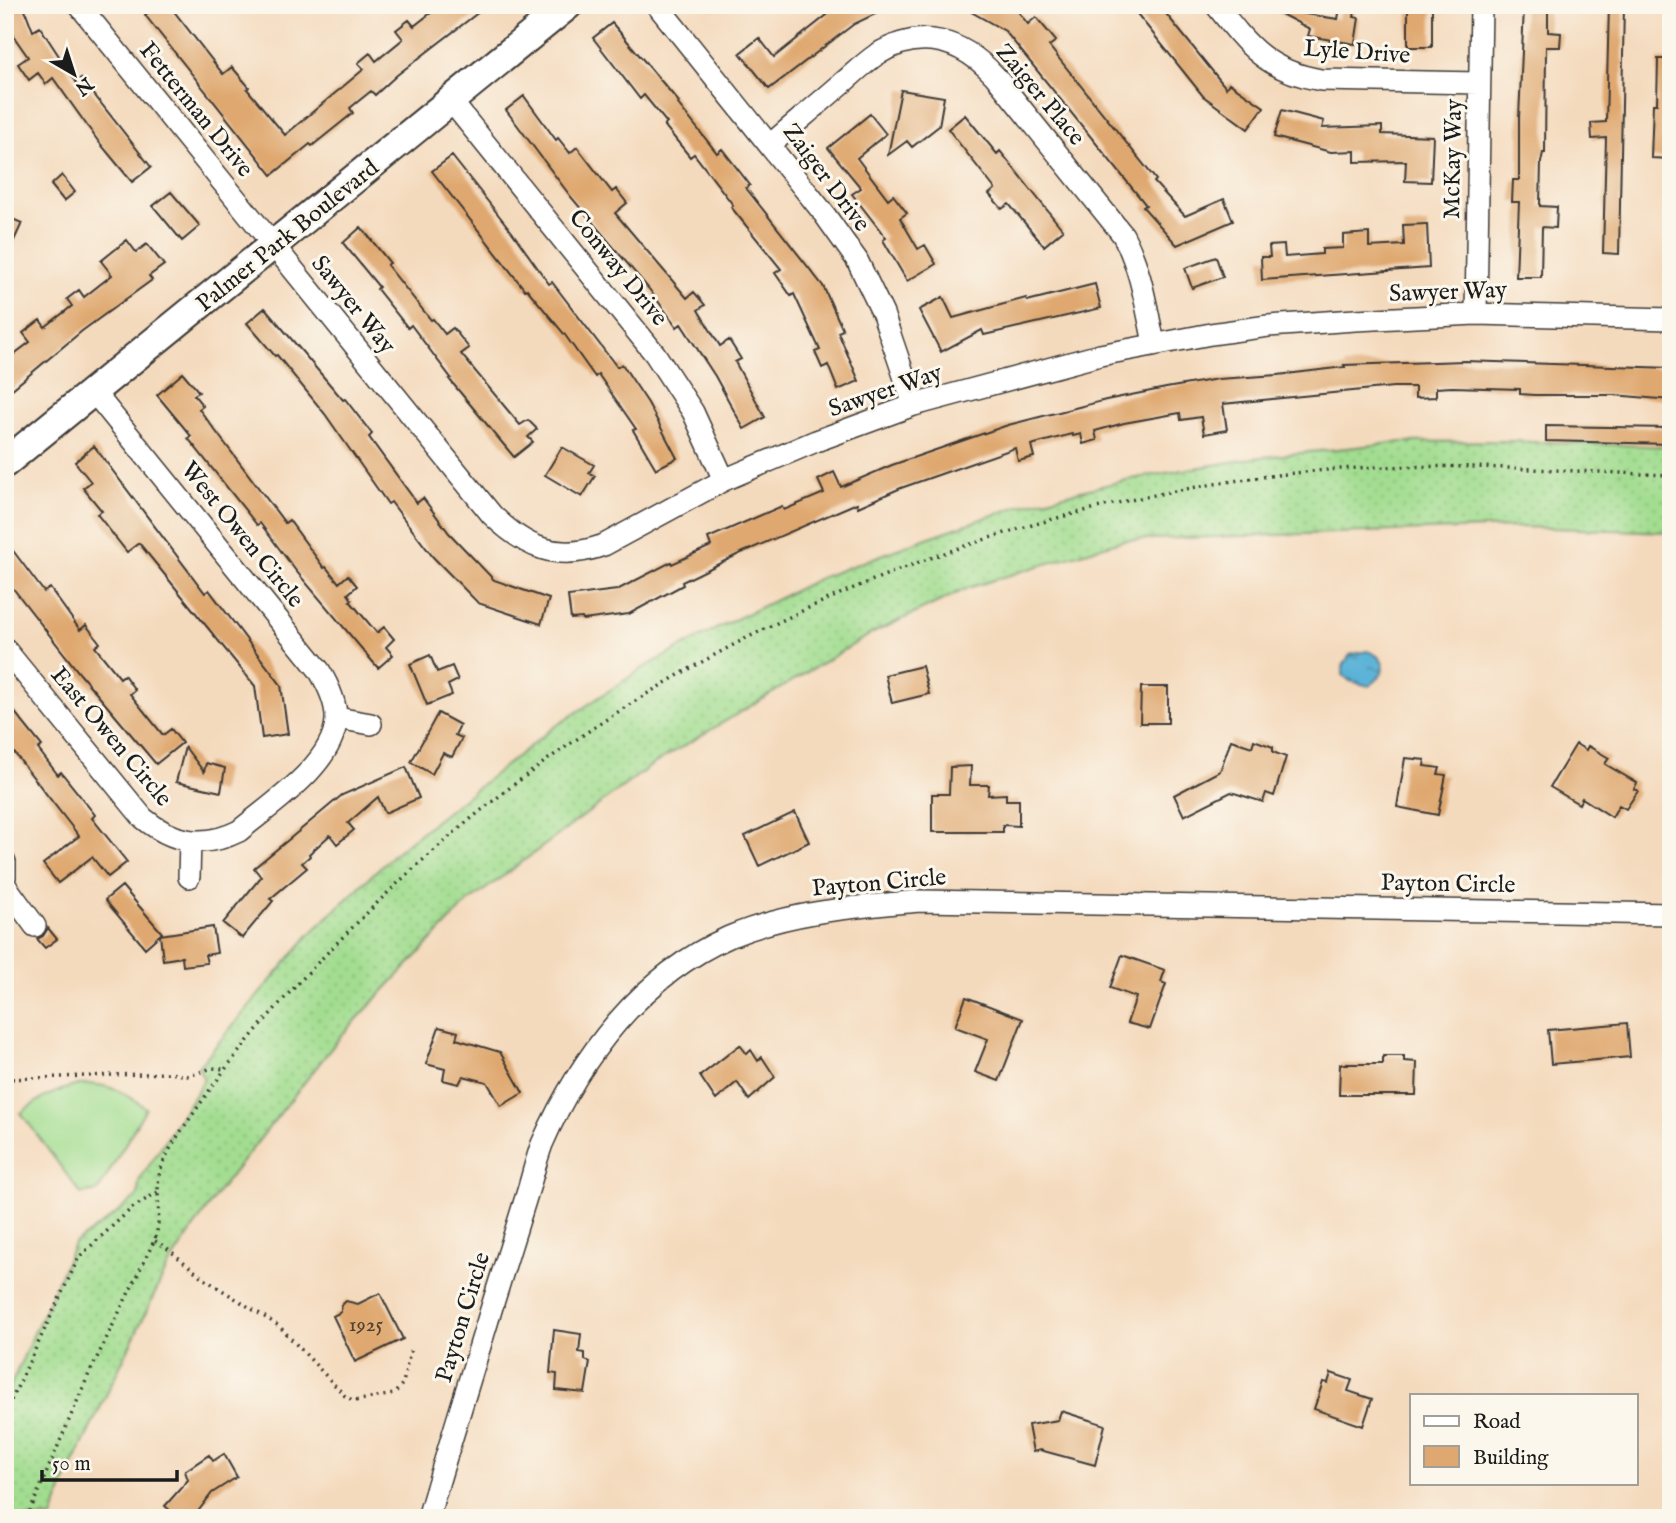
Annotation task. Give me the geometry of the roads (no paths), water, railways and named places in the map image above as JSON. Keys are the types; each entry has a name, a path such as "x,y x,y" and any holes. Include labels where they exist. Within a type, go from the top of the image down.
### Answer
{"main road":[{"name":"Palmer Park Boulevard","path":"5,463 568,5"}],"street":[{"name":"Fetterman Drive","path":"79,5 274,246"},
{"name":"Zaiger Drive","path":"657,5 822,211 857,260 883,314 914,405"},
{"name":"Lyle Drive","path":"1216,5 1242,39 1264,58 1299,76 1321,80 1479,83"},
{"name":"McKay Way","path":"1476,314 1481,5"},
{"name":"Zaiger Place","path":"769,145 875,56 897,44 941,40 961,47 979,59 995,76 1123,236 1133,254 1139,274 1154,343"},
{"name":"Conway Drive","path":"451,101 655,354 694,412 724,480"},
{"name":"Sawyer Way","path":"274,246 492,515 512,534 529,544 564,552 587,551 604,545 724,480 816,441 914,405 1030,372 1154,343 1268,326 1476,314 1671,318"},
{"name":"West Owen Circle","path":"93,391 319,670 329,686 337,718"},
{"name":"East Owen Circle","path":"5,649 143,818 175,839 190,841 225,838 239,831 312,768 334,735 337,718"},
{"path":"337,718 371,724"},
{"path":"189,877 190,841"},
{"path":"5,862 5,877"},
{"path":"5,885 35,926"},
{"name":"Payton Circle","path":"428,1518 542,1145 571,1087 603,1038 633,1004 663,977 693,956 730,937 783,920 836,908 920,901 1671,914"}],"water":[{"path":"1367,651 1379,658 1383,667 1379,677 1369,686 1350,681 1343,675 1343,666 1350,655"}]}
